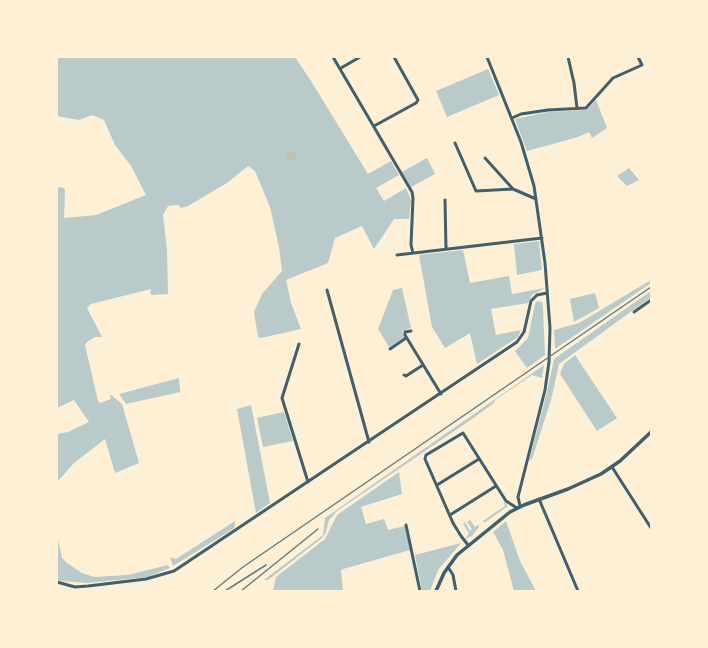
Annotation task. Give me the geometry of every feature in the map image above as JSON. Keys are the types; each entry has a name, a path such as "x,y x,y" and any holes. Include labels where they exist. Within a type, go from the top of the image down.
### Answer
{"street":[{"path":"333,57 341,68 412,192 412,245 414,253"},
{"path":"341,68 360,57"},
{"path":"374,126 416,103 418,100 394,57"},
{"path":"487,57 529,165 542,238 551,341 547,376 518,497 519,507"},
{"path":"568,57 574,83 577,108"},
{"path":"512,118 535,112 586,108 612,78 642,65 638,57"},
{"path":"455,143 476,191 513,189"},
{"path":"485,158 513,189 536,199"},
{"path":"445,200 446,249"},
{"path":"397,255 542,238"},
{"path":"327,290 369,442"},
{"path":"57,582 75,587 88,586 146,579 174,571 517,342 524,332 531,301 537,295 547,293"},
{"path":"634,312 651,300"},
{"path":"411,331 404,333 406,338 441,394"},
{"path":"390,349 406,338"},
{"path":"299,344 282,398 308,482"},
{"path":"404,375 406,376 423,365"},
{"path":"436,591 448,566 468,545 519,507 585,482 612,467 651,432"},
{"path":"468,545 461,536 450,515 425,457 460,434 464,435 506,501 519,507"},
{"path":"437,485 479,460"},
{"path":"612,467 651,528"},
{"path":"450,515 496,486"},
{"path":"540,499 578,591"},
{"path":"406,524 420,591"},
{"path":"448,566 453,575 456,591"}],"shaded area":[{"path":"57,57 295,57 368,174 391,161 399,175 376,188 384,201 406,188 411,200 409,219 394,219 374,249 362,226 335,238 328,263 286,280 291,303 301,329 261,338 258,337 254,312 262,294 282,271 279,247 270,207 255,171 248,166 227,183 188,206 181,208 178,205 168,206 163,215 167,250 168,294 152,295 150,293 151,289 91,304 87,308 102,337 95,337 85,345 98,401 100,403 111,399 110,394 122,404 139,463 115,473 105,439 74,463 57,482 57,434 68,432 89,422 74,400 57,408 57,187 64,188 65,191 64,218 96,215 146,195 131,166 115,145 104,120 92,115 79,120 57,116"},
{"path":"488,69 499,95 447,117 436,91"},
{"path":"596,100 607,128 592,138 589,132 578,137 527,151 515,119 548,112 587,110"},
{"path":"427,158 435,174 411,187 402,172"},
{"path":"629,168 639,180 627,186 617,176"},
{"path":"539,241 542,270 517,275 514,244"},
{"path":"463,250 470,283 509,276 512,294 545,288 532,295 528,303 491,309 496,335 521,330 518,337 477,364 470,333 445,348 432,327 419,255"},
{"path":"651,280 651,283 555,349 554,330 579,323"},
{"path":"402,288 411,328 402,331 404,337 389,347 378,329 393,290"},
{"path":"651,291 651,297 559,364 551,400 532,459 529,461 554,359"},
{"path":"595,293 599,308 574,322 570,299"},
{"path":"537,301 542,302 543,308 545,355 527,368 515,351 528,338 535,304"},
{"path":"575,355 617,418 597,431 560,374 564,364"},
{"path":"544,365 542,378 532,375 495,400 494,403 472,419 337,511 329,520 326,532 322,538 268,580 264,580 323,535 325,518"},
{"path":"179,378 180,392 126,404 119,394"},
{"path":"251,405 270,503 256,513 237,409"},
{"path":"284,412 293,441 263,447 257,418"},
{"path":"399,472 402,494 361,507 366,524 384,519 388,530 405,526 410,550 343,569 341,571 343,591 273,591 276,577 325,539 337,515"},
{"path":"503,501 508,506 484,523 483,521 505,506"},
{"path":"470,520 475,527 478,525 479,527 472,536 465,539 469,533 463,524 465,522 470,531 472,529 467,522"},
{"path":"235,521 235,526 233,529 173,566 170,557 176,559"},
{"path":"506,521 520,561 536,591 514,591 503,550 493,532"},
{"path":"57,535 62,558 82,573 94,577 128,575 168,565 170,568 147,577 87,583 57,580"},
{"path":"461,543 438,570 430,591 422,591 415,555"}],"building":[{"path":"291,151 296,156 291,161 286,156"}],"railway":[{"path":"213,591 243,567 651,287"},
{"path":"241,591 318,529"},
{"path":"225,591 266,565"}]}
